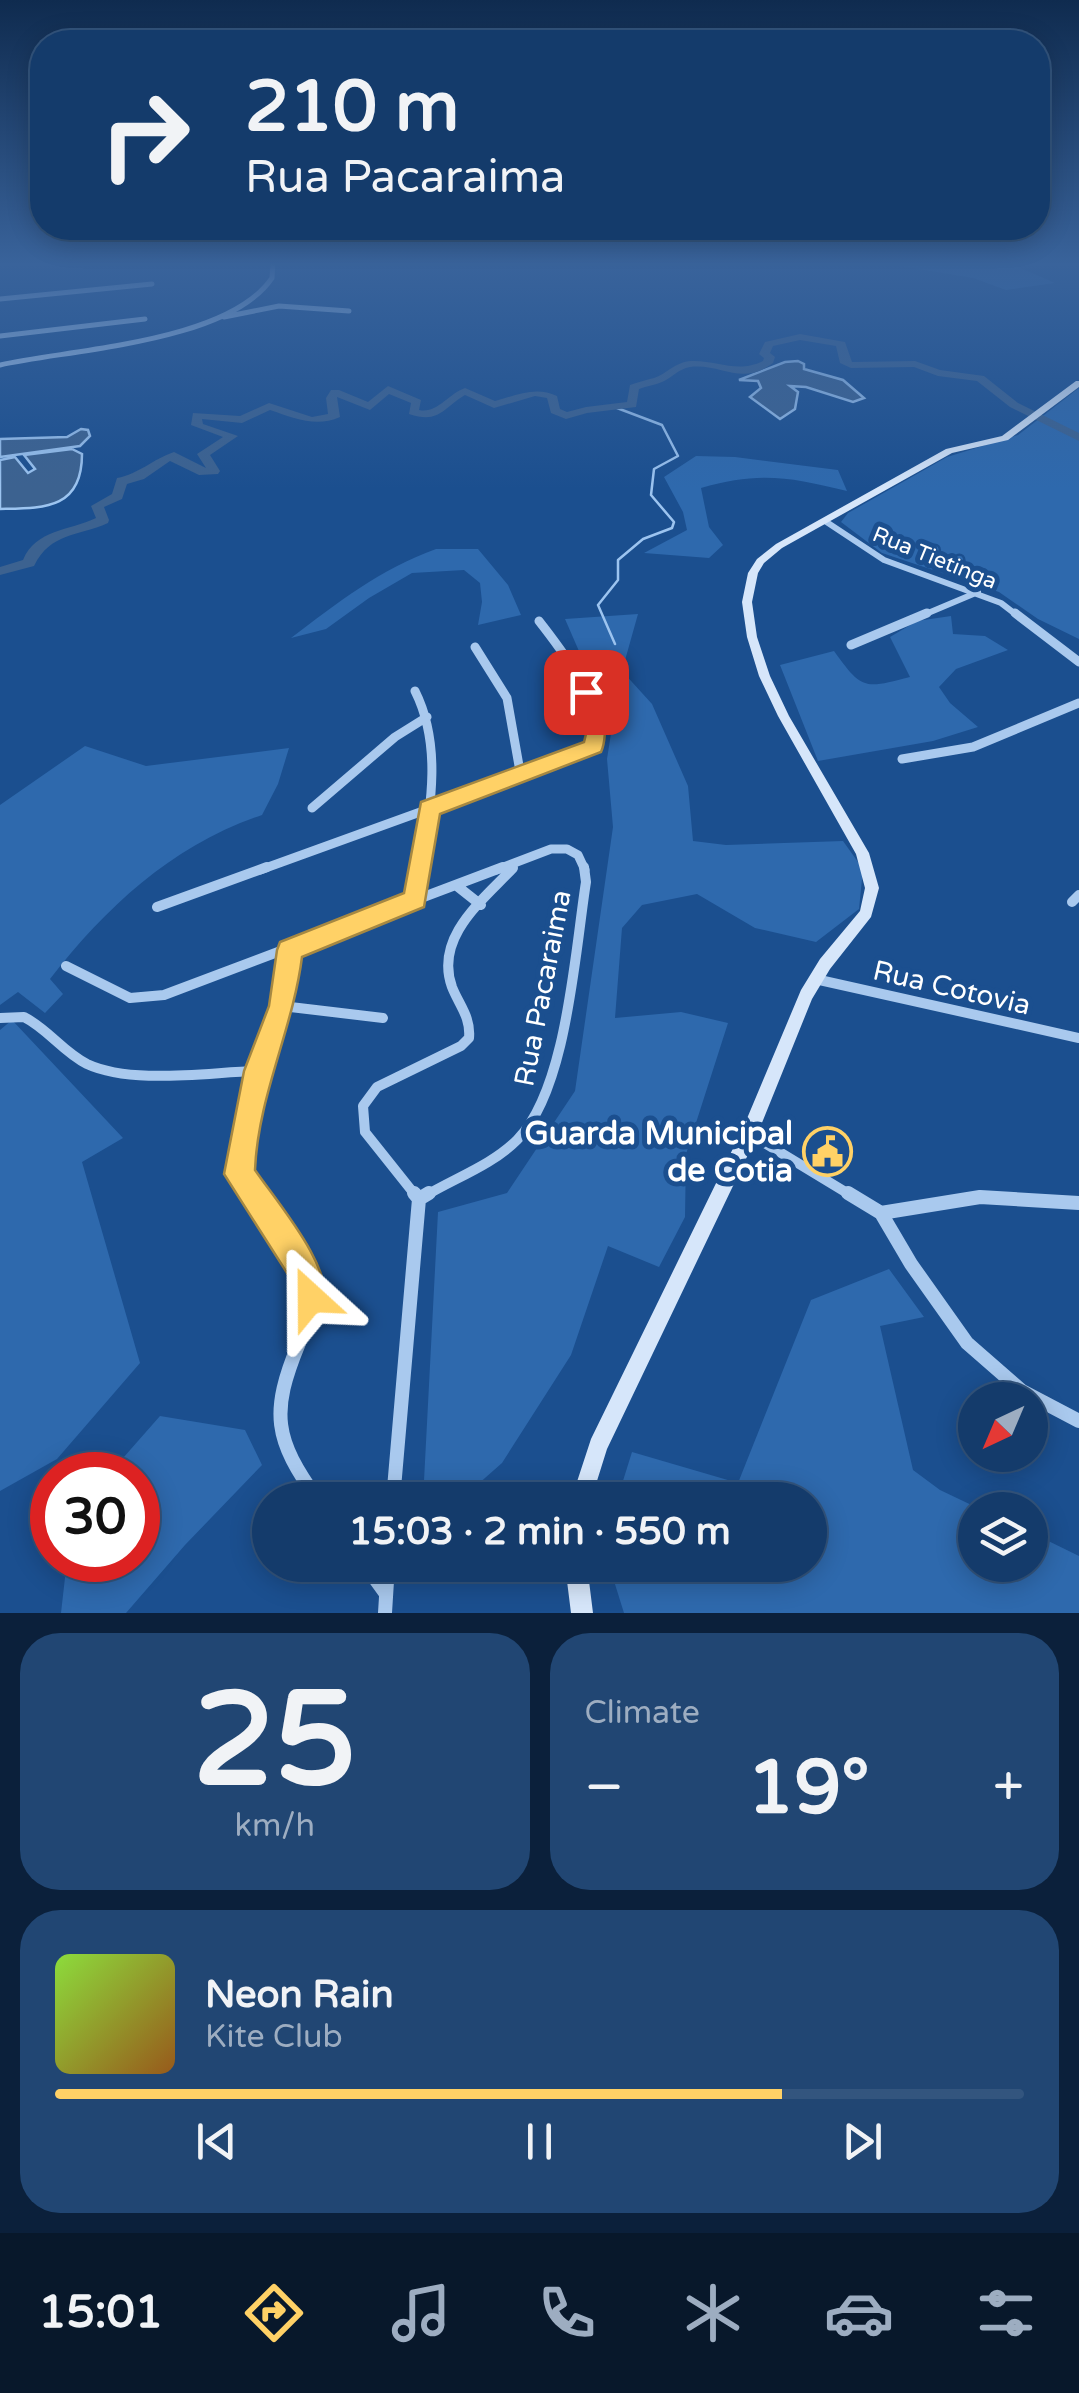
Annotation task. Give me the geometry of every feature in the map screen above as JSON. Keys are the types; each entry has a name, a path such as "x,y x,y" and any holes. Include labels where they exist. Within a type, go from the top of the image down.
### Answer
{"main road":[{"path":"587,1482 598,1446 749,1134 815,979 866,913 872,888 870,871 847,825 796,746 776,703 753,633 748,598 752,575 765,557 940,456 1005,438 1079,382"},
{"path":"578,1582 582,1613"}],"street":[{"path":"0,366 151,338"},
{"name":"Rua Tietinga","path":"825,521 884,560 1001,602 1079,662"},
{"path":"850,645 978,592"},
{"path":"157,908 586,752 596,740 596,725 576,670 539,620"},
{"path":"476,648 507,698 521,777"},
{"path":"414,691 427,717 429,809 416,900"},
{"path":"902,759 973,747 1079,703"},
{"path":"312,808 395,737 427,717"},
{"name":"Rua Pacaraima","path":"66,966 114,992 146,998 290,950 560,848 574,851 586,863 552,1076 538,1113 518,1139 419,1199"},
{"path":"395,1482 419,1199 365,1132 363,1106 377,1088 461,1046 469,1038 470,1024 451,986 445,953 455,934 516,864"},
{"path":"457,886 480,906"},
{"path":"290,950 282,1006 258,1071 239,1174 303,1269 311,1298 306,1328 276,1402 277,1428 288,1456 306,1482"},
{"name":"Rua Cotovia","path":"815,979 1079,1038"},
{"path":"282,1006 384,1018"},
{"path":"0,1018 13,1012 25,1014 78,1059 104,1070 258,1071"},
{"path":"749,1134 881,1212 911,1264 968,1343 1022,1391 1079,1421"},
{"path":"881,1212 962,1196 1026,1196 1079,1203"},
{"path":"377,1582 386,1594"},
{"path":"385,1613 387,1582"}],"shaded area":[{"path":"798,361 804,369 843,380 864,398 853,402 790,386 798,392 795,409 780,419 750,397 761,388 758,381 739,380 785,362"},
{"path":"1079,388 1079,639 1038,619 999,592 882,553 841,522 848,513 947,457 1018,435"},
{"path":"81,429 88,430 90,436 80,446 0,457 0,439 67,437"},
{"path":"72,449 82,454 75,486 67,496 45,506 0,509 0,460 15,457 28,473 35,469 24,455"},
{"path":"696,456 838,470 847,491 774,478 740,479 701,488 709,527 723,545 709,558 644,553 687,530 683,512 664,477"},
{"path":"436,549 478,549 508,585 521,615 478,625 480,583 464,570 412,573 326,629 291,638 378,577"},
{"path":"638,614 622,671 652,704 688,786 693,841 726,845 843,841 863,869 859,909 816,942 755,928 697,894 642,905 622,928 615,1018 681,1012 728,1023 686,1154 685,1217 659,1267 608,1246 571,1355 502,1463 480,1482 424,1482 438,1212 507,1193 575,1091 613,827 607,759 612,727 565,619"},
{"path":"951,616 953,634 985,636 1008,650 956,669 939,687 950,703 978,727 933,741 818,761 780,665 834,651 851,673 865,683 910,677 890,637 917,621"},
{"path":"85,746 146,766 289,748 278,784 262,815 199,843 119,903 50,979 63,994 45,1013 18,992 0,1005 0,805"},
{"path":"12,1020 123,1138 82,1162 140,1363 63,1452 30,1452 30,1474 0,1491 0,1030"},
{"path":"889,1269 924,1317 880,1326 913,1470 958,1499 958,1582 1048,1582 1048,1541 1079,1556 1079,1613 624,1613 614,1582 827,1582 827,1482 738,1482 811,1300"},
{"path":"160,1416 245,1430 262,1465 160,1574 160,1452 128,1452"},
{"path":"632,1452 735,1482 623,1482"},
{"path":"65,1582 153,1582 126,1613 61,1613"}],"waterway":[{"path":"0,571 29,563 33,552 49,538 103,520 97,506 118,496 121,481 139,477 166,459 174,456 203,472 214,471 203,454 232,436 199,426 195,423 197,415 242,420 269,406 311,420 334,417 331,398 335,392 370,407 388,389 417,402 413,412 422,415 436,413 465,391 494,405 535,393 552,396 555,411 566,416 632,405 634,387 662,379 683,365 702,364 737,372 756,369 768,363 770,357 764,354 769,344 794,338"},
{"path":"807,338 841,344 845,363 851,365 915,364 938,373 980,378 1014,405 1079,438"},
{"path":"615,644 598,605 618,580 618,560 643,539 672,528 674,522 651,495 654,469 678,456 662,425 617,408"}],"place":[{"name":"Guarda Municipal de Cotia","path":"828,1151"}],"route":[{"path":"311,1298 303,1269 239,1174 258,1071 282,1006 290,950 416,900 429,809 593,747 596,725 586,692"}]}
